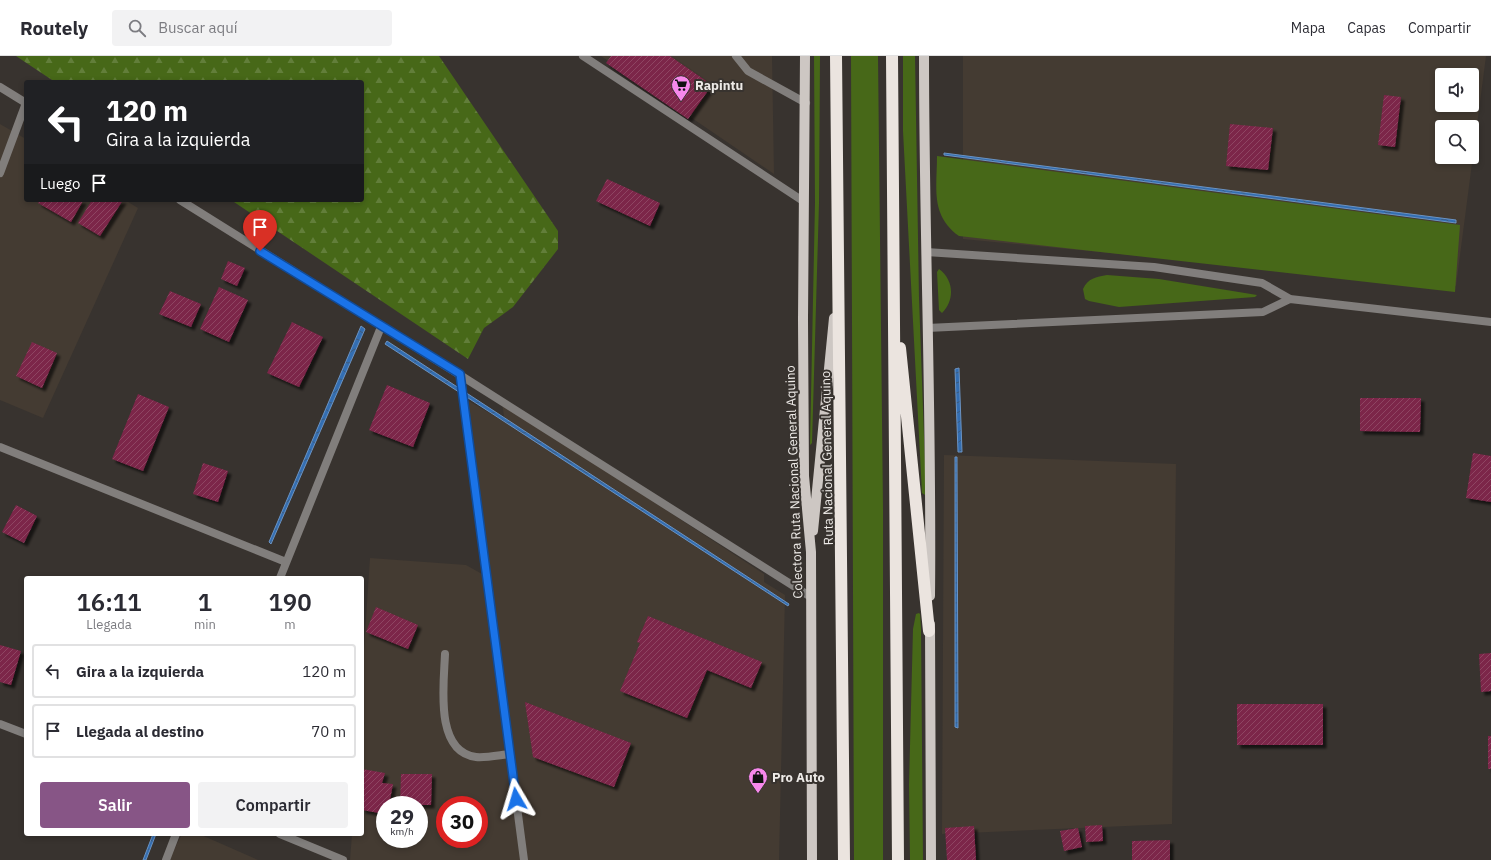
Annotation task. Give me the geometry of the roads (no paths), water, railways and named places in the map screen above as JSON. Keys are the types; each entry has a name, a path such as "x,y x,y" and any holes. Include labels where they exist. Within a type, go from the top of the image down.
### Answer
{"highway":[{"name":"Ruta Nacional General Aquino","path":"836,56 844,860"},
{"path":"892,56 898,860"},
{"path":"893,277 929,631"}],"main road":[{"name":"Colectora Ruta Nacional General Aquino","path":"805,56 806,103 803,201 804,476 811,552 812,860"},
{"path":"924,56 927,328 931,492 929,631 931,860"},
{"path":"811,552 839,270"}],"street":[{"path":"583,56 803,201"},
{"path":"736,56 748,71 806,103"},
{"path":"0,87 24,102"},
{"path":"0,173 24,108"},
{"path":"183,202 381,327 460,374 810,597"},
{"path":"926,252 1154,267 1262,283 1290,299 1491,322"},
{"path":"927,328 1263,312 1290,299"},
{"path":"281,576 381,327"},
{"path":"460,374 524,860"},
{"path":"0,447 286,562"},
{"path":"445,654 443,705 445,726 452,742 463,751 476,757 510,754"},
{"path":"0,724 24,733"},
{"path":"166,860 175,836"},
{"path":"285,836 343,860"}],"water":[{"path":"944,153 1456,220 1456,223 944,155"},
{"path":"361,326 365,329 271,544 269,542"},
{"path":"387,341 789,604 788,606 385,344"},
{"path":"959,368 962,452 958,452 955,369"},
{"path":"955,457 957,457 958,728 955,727"},
{"path":"152,836 155,836 146,860 143,860"}],"place":[{"name":"Rapintu","path":"681,102"},
{"name":"Pro Auto","path":"758,794"}]}
